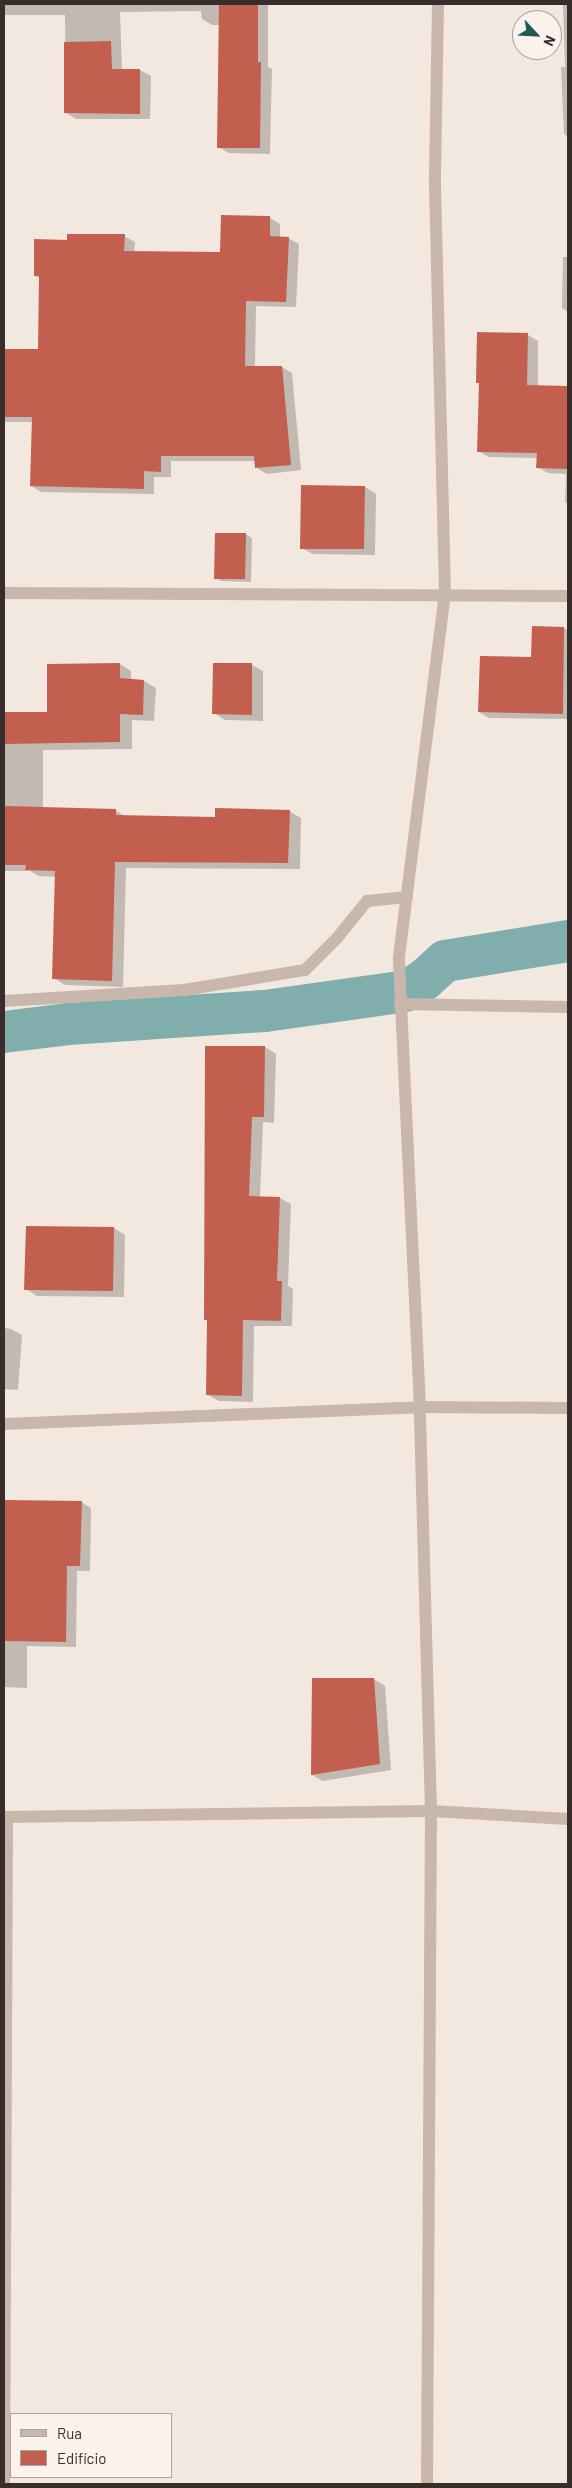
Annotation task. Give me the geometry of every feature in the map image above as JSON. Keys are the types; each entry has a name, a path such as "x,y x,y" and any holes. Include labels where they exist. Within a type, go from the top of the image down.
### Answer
{"street":[{"path":"427,2484 431,1811 420,1408 399,957 445,594 435,186 438,4"},
{"path":"4,593 568,596"},
{"path":"4,1001 184,990 305,970 337,938 368,901 407,897"},
{"path":"400,1004 568,1007"},
{"path":"4,1424 420,1408 568,1408"},
{"path":"4,2484 6,1817 431,1811 568,1819"}],"path":[{"path":"181,1032 182,1024"}],"building":[{"path":"219,4 258,4 258,62 261,62 260,148 217,148"},
{"path":"111,41 112,69 140,69 140,114 64,113 64,42"},
{"path":"221,215 270,216 270,236 289,237 286,302 246,301 245,366 282,366 291,465 255,468 254,456 161,456 161,472 144,471 144,489 30,486 32,417 4,417 4,349 38,349 39,276 34,276 34,239 67,240 67,234 125,234 124,251 220,252"},
{"path":"477,332 528,333 527,385 568,386 568,469 536,468 537,453 477,452 479,383 476,383"},
{"path":"301,485 365,486 364,549 300,549"},
{"path":"215,533 246,533 245,579 214,579"},
{"path":"532,626 564,627 563,714 478,712 480,656 531,657"},
{"path":"120,663 120,678 144,680 143,715 120,714 120,742 4,744 4,712 47,712 47,664"},
{"path":"213,663 252,663 252,715 212,714"},
{"path":"4,806 116,809 116,815 215,817 215,808 290,810 288,863 115,862 112,981 52,979 55,871 25,870 26,865 4,865"},
{"path":"205,1046 265,1046 264,1117 252,1117 249,1196 280,1197 277,1281 282,1281 281,1321 243,1320 242,1396 206,1395 207,1320 204,1320"},
{"path":"26,1226 114,1227 113,1291 24,1290"},
{"path":"4,1500 82,1501 80,1566 67,1566 66,1642 4,1641"},
{"path":"312,1678 374,1678 380,1764 311,1775"}],"waterway":[{"path":"4,1032 68,1024 265,1011 400,992 408,990 424,980 445,961 568,941"}]}
